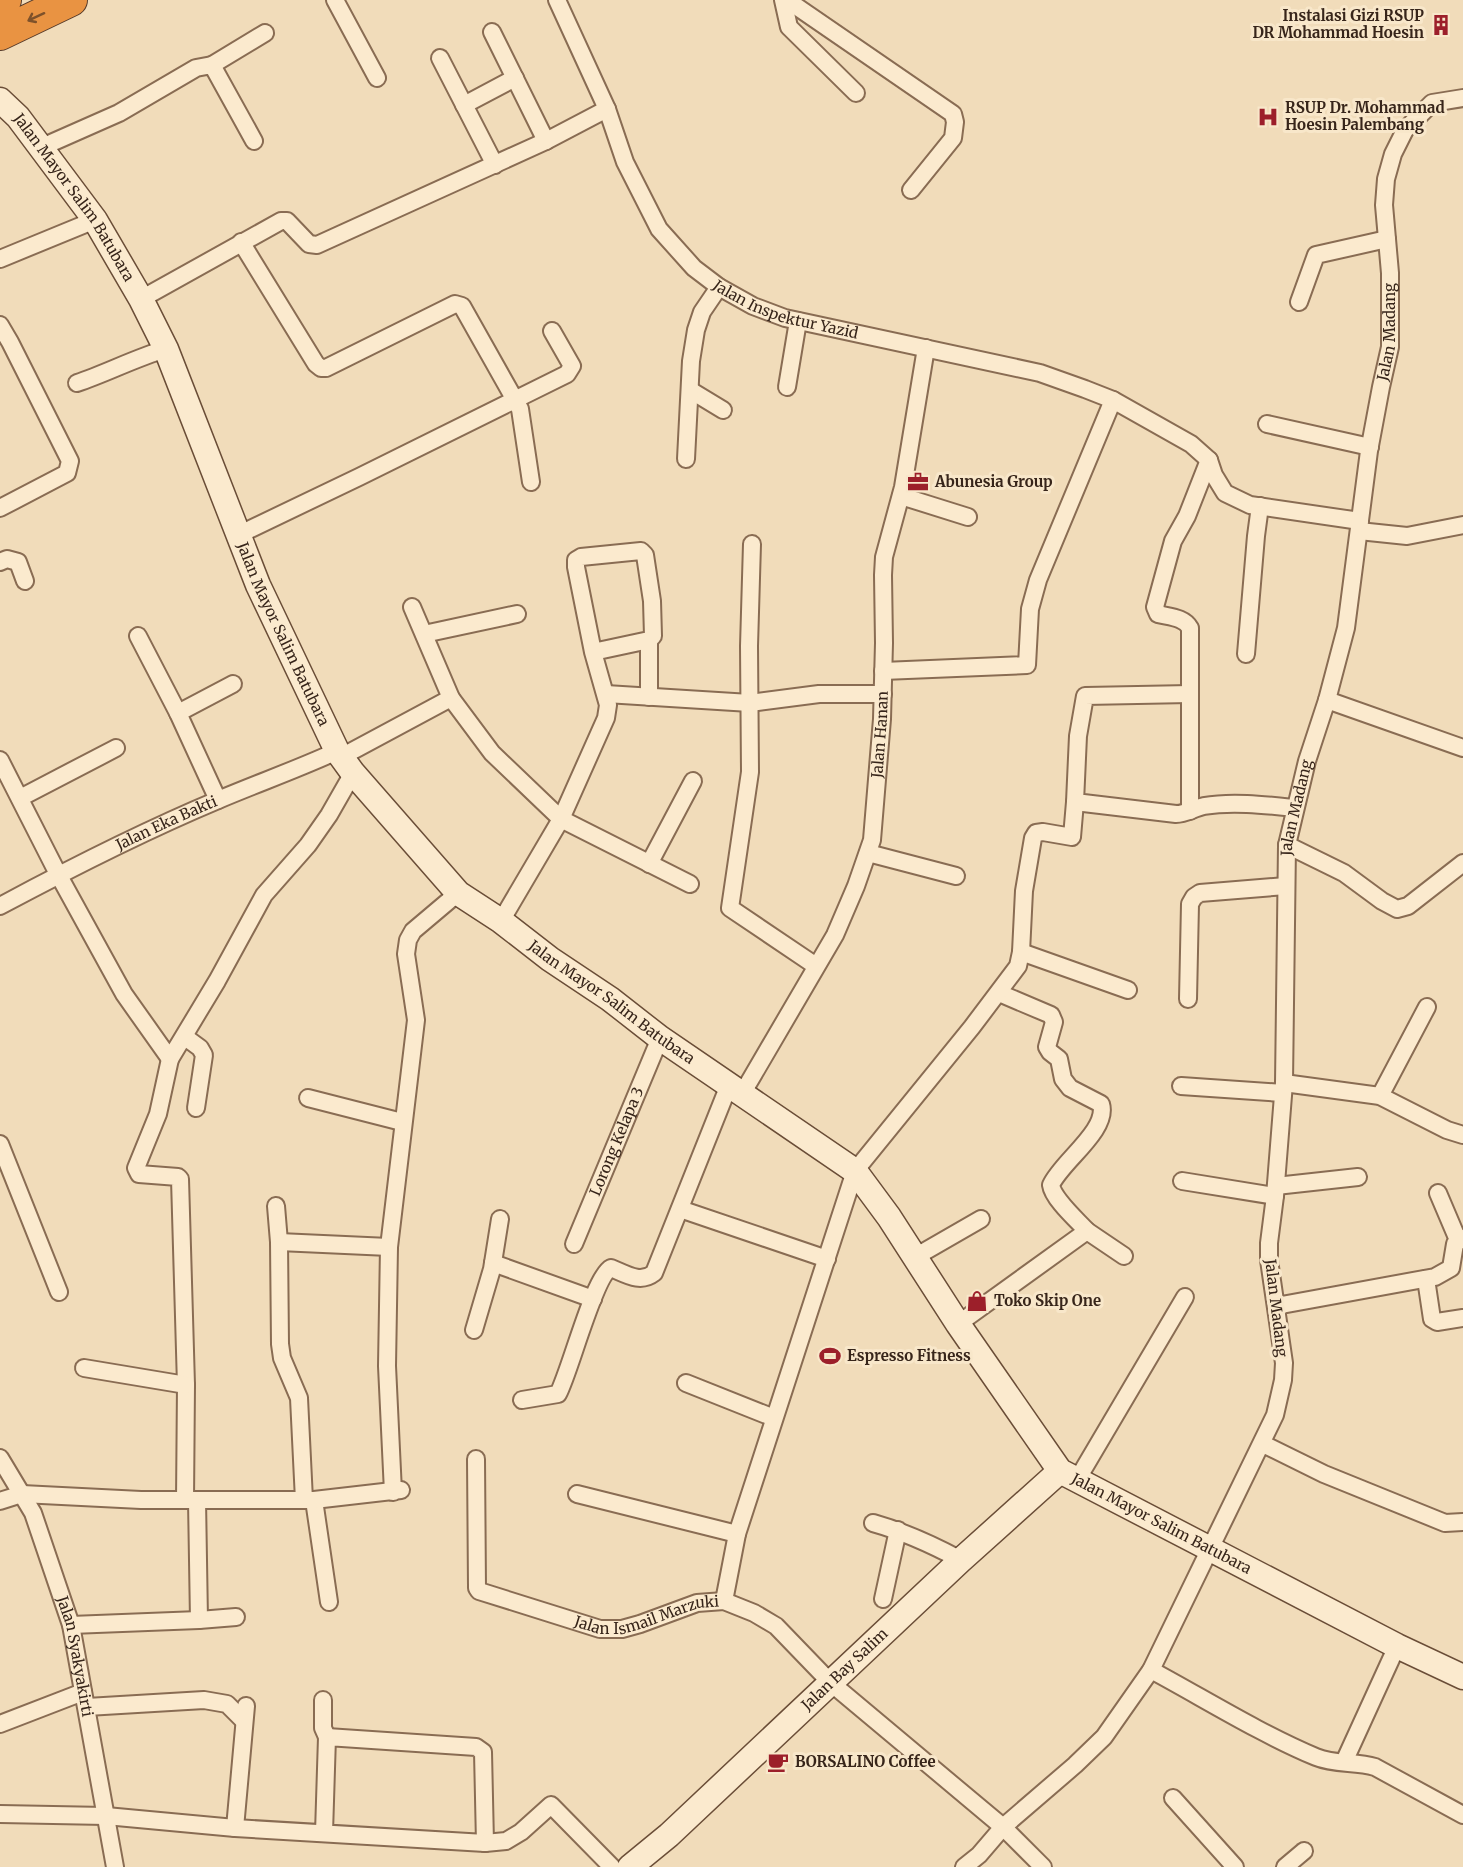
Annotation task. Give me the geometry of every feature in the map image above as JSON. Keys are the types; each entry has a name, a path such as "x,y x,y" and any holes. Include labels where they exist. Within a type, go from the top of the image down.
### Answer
{"highway":[{"path":"0,3 5,0"},
{"path":"0,34 71,0"}],"street":[{"path":"335,0 377,78"},
{"name":"Jalan Inspektur Yazid","path":"557,0 607,109 624,162 659,229 694,268 719,287 753,306 798,321 1040,373 1113,400 1171,431 1209,460"},
{"path":"785,0 789,27 855,93"},
{"path":"785,0 953,114 955,122 953,138 911,190"},
{"path":"492,32 546,141"},
{"path":"42,147 118,113 196,68 212,65 265,33"},
{"path":"440,58 495,165"},
{"path":"212,65 254,141"},
{"path":"464,105 515,78"},
{"name":"Jalan Madang","path":"964,1867 978,1861 1003,1827 1104,1737 1151,1670 1263,1444 1275,1415 1283,1380 1284,1363 1269,1260 1283,1088 1287,846 1294,808 1346,628 1370,447 1390,347 1390,273 1384,205 1386,179 1393,154 1405,130 1432,103 1463,98"},
{"name":"Jalan Mayor Salim Batubara","path":"0,100 18,117 42,147 95,220 141,299 166,349 258,585 343,760 458,893 610,999 660,1038 855,1171 889,1217 958,1324 1069,1475 1397,1646 1463,1677"},
{"path":"141,299 281,221 287,221 309,244 316,245 495,165 607,109"},
{"path":"0,259 95,220"},
{"path":"1299,302 1316,255 1387,239"},
{"path":"241,242 316,364 321,368 326,368 459,304 462,306 522,416 531,482"},
{"path":"687,459 690,390 696,330 702,312 719,287"},
{"path":"787,387 798,321"},
{"path":"0,325 70,461 67,473 0,508"},
{"path":"238,535 567,374 572,366 552,331"},
{"name":"Jalan Hanan","path":"593,1299 608,1269 611,1268 640,1279 648,1278 654,1273 680,1209 736,1089 835,935 868,853 876,808 883,694 884,566 888,537 901,496 926,348"},
{"path":"77,383 166,349"},
{"path":"690,390 723,410"},
{"path":"883,671 1028,665 1030,609 1038,580 1113,400"},
{"path":"1267,424 1370,447"},
{"path":"1209,460 1226,493 1239,501 1407,536 1463,524"},
{"path":"1190,811 1190,628 1183,620 1158,614 1155,607 1173,541 1187,516 1209,460"},
{"path":"901,496 968,517"},
{"path":"1246,654 1260,506"},
{"path":"752,544 749,646 750,772 730,908 816,966"},
{"path":"501,921 561,819 606,718 608,705 606,694 593,652 576,560 581,557 641,552 645,555 652,601 653,636 649,640 593,652"},
{"path":"0,562 7,559 18,562 25,581"},
{"path":"412,606 451,698 492,753 561,819 690,884"},
{"path":"424,634 517,614"},
{"path":"138,636 178,712 218,800"},
{"path":"649,640 650,697"},
{"path":"178,712 233,684"},
{"path":"606,694 750,703 819,694 883,694"},
{"path":"723,1601 737,1534 855,1171 999,993 1018,966 1021,952 1024,891 1033,838 1036,833 1072,837 1078,736 1085,696 1190,694"},
{"name":"Jalan Eka Bakti","path":"0,906 58,874 218,800 304,767 343,760 451,698"},
{"path":"1327,700 1463,748"},
{"path":"20,798 116,748"},
{"path":"0,760 58,874 124,994 170,1059"},
{"path":"199,1620 186,1386 180,1179 139,1174 136,1168 159,1114 170,1059 185,1037 264,895 308,846 329,815 343,760"},
{"path":"649,864 693,781"},
{"path":"1075,802 1176,814 1203,806 1251,804 1294,808"},
{"path":"1287,846 1344,873 1397,909 1408,906 1463,863"},
{"path":"868,853 956,876"},
{"path":"1188,999 1190,904 1194,897 1200,894 1286,886"},
{"path":"0,1501 22,1494 141,1500 309,1500 397,1491 387,1366 389,1247 402,1122 416,1020 406,954 408,940 413,931 458,893"},
{"path":"1021,952 1128,990"},
{"path":"999,993 1051,1015 1053,1024 1047,1047 1059,1059 1063,1079 1076,1092 1101,1104 1103,1112 1100,1122 1051,1185 1064,1206 1087,1231 1124,1256"},
{"path":"1380,1096 1427,1006"},
{"path":"185,1037 200,1048 204,1054 196,1108"},
{"name":"Lorong Kelapa 3","path":"574,1244 660,1038"},
{"path":"1182,1086 1283,1088 1380,1096 1447,1130 1463,1135"},
{"path":"308,1098 402,1122"},
{"path":"0,1144 59,1292"},
{"path":"1182,1181 1276,1191 1358,1177"},
{"path":"1276,1306 1426,1279 1451,1268 1453,1251 1460,1239 1438,1193"},
{"path":"276,1206 279,1242 280,1344 282,1358 299,1398 309,1500 329,1602"},
{"path":"680,1209 827,1259"},
{"path":"474,1330 493,1263 500,1219"},
{"path":"915,1257 981,1219"},
{"path":"958,1324 1087,1231"},
{"path":"279,1242 389,1247"},
{"path":"493,1263 593,1299 558,1394 522,1400"},
{"path":"1426,1279 1432,1319 1437,1322 1463,1318"},
{"path":"1069,1475 1185,1297"},
{"path":"84,1368 186,1386"},
{"path":"687,1383 774,1418"},
{"path":"1263,1444 1324,1474 1445,1523 1463,1522"},
{"name":"Jalan Syakyakirti","path":"0,1458 33,1513 71,1625 115,1867"},
{"name":"Jalan Ismail Marzuki","path":"476,1459 477,1588 479,1591 600,1629 622,1629 697,1603 723,1601 754,1613 776,1626 831,1683 1003,1827 1043,1867"},
{"name":"Jalan Bay Salim","path":"630,1867 669,1835 961,1560 1069,1475"},
{"path":"577,1494 737,1534"},
{"path":"873,1523 930,1543 961,1560"},
{"path":"883,1599 898,1530"},
{"path":"71,1625 236,1617"},
{"path":"1344,1762 1397,1646"},
{"path":"1151,1670 1316,1757 1364,1763 1376,1767 1463,1815"},
{"path":"0,1724 85,1699 204,1700 227,1704 245,1714 235,1828"},
{"path":"323,1700 323,1728 327,1737 324,1833"},
{"path":"327,1737 476,1747 482,1750 485,1844"},
{"path":"1173,1798 1235,1867"},
{"path":"0,1814 106,1816 235,1828 485,1844 506,1841 521,1832 551,1805 612,1867"},
{"path":"1285,1867 1304,1851"}],"place":[{"name":"Instalasi Gizi RSUP DR Mohammad Hoesin","path":"1441,25"},
{"name":"RSUP Dr. Mohammad Hoesin Palembang","path":"1268,117"},
{"name":"Abunesia Group","path":"918,482"},
{"name":"Toko Skip One","path":"977,1301"},
{"name":"Espresso Fitness","path":"830,1356"},
{"name":"BORSALINO Coffee","path":"778,1762"}]}
